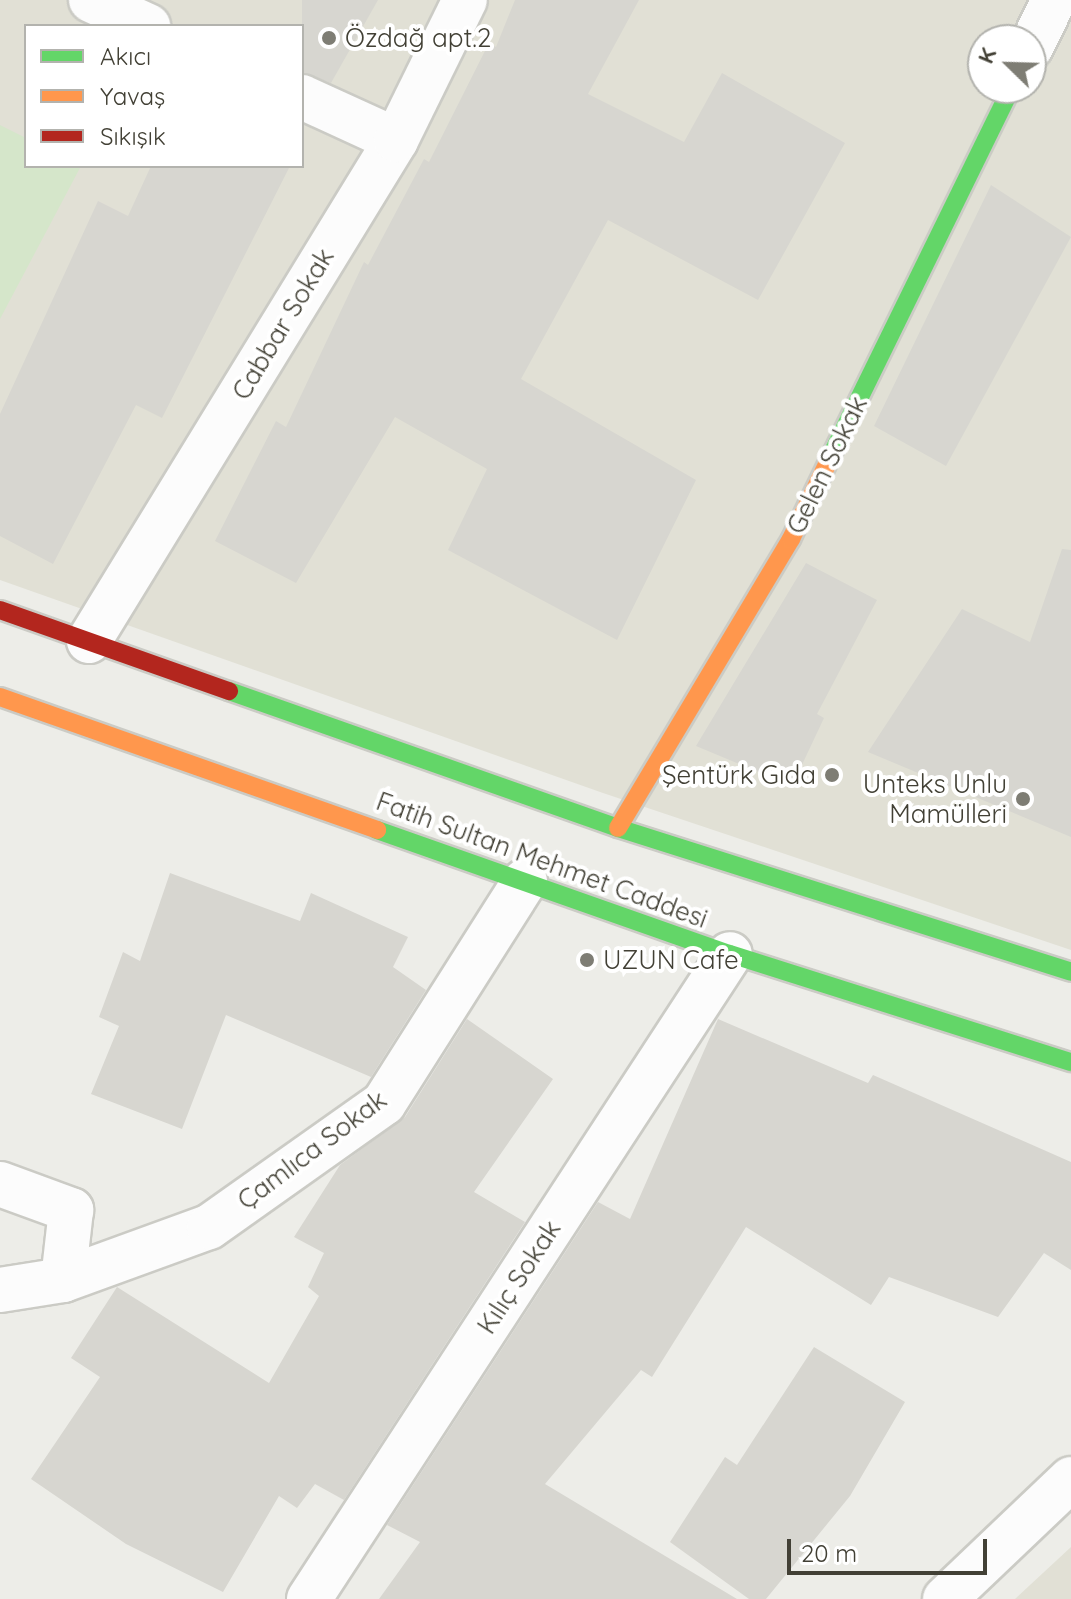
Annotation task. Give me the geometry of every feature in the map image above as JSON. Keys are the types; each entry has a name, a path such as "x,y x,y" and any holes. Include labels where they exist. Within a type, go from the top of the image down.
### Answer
{"main road":[{"name":"Gelen Sokak","path":"618,828 791,539 1003,104"},
{"name":"Fatih Sultan Mehmet Caddesi","path":"0,610 618,828 1071,972"},
{"name":"Fatih Sultan Mehmet Caddesi","path":"0,697 730,954 1071,1062"}],"street":[{"path":"91,0 144,24"},
{"name":"Cabbar Sokak","path":"89,641 396,140 465,0"},
{"path":"1042,24 1054,0"},
{"path":"304,98 396,140"},
{"name":"Çamlıca Sokak","path":"0,1290 63,1280 209,1227 384,1103 525,881"},
{"name":"Kılıç Sokak","path":"309,1599 730,954"},
{"path":"0,1184 71,1210 63,1280"},
{"path":"945,1599 1071,1479"}],"shaded area":[{"path":"0,0 1071,0 1071,950 603,793 0,580"},
{"path":"1071,1547 1071,1599 1015,1599"}],"green space":[{"path":"0,125 24,137 24,168 80,168 0,319"}],"building":[{"name":"Özdağ apt.2","path":"302,0 378,0 331,83 304,73"},
{"path":"515,0 639,0 588,94 684,142 722,73 845,143 758,300 608,220 521,379 696,480 617,640 448,550 487,469 395,417 296,583 215,541 276,421 286,427 364,262 368,265 424,159 429,162 489,43 496,47"},
{"path":"150,168 289,168 162,418 136,405 53,564 0,536 0,414 98,201 128,216"},
{"path":"991,185 1071,237 946,466 874,426"},
{"path":"1062,549 1071,550 1071,837 868,752 962,609 1030,642"},
{"path":"806,563 877,600 817,714 824,718 792,786 696,746"},
{"path":"170,873 300,921 311,893 408,937 393,967 426,990 371,1077 226,1015 182,1129 91,1094 119,1026 99,1017 123,952 140,961"},
{"path":"467,1019 553,1079 474,1192 525,1222 344,1500 315,1484 297,1508 279,1496 223,1592 126,1544 31,1479 100,1377 71,1358 117,1287 269,1383 319,1296 308,1287 324,1253 294,1237 340,1165 405,1117"},
{"path":"718,1019 868,1083 873,1075 1071,1162 1071,1270 1044,1253 998,1317 889,1277 871,1305 746,1227 652,1377 641,1370 545,1484 737,1599 379,1599 420,1542 387,1525 598,1202 630,1219"},
{"path":"814,1347 905,1402 850,1496 766,1599 749,1599 670,1542 725,1457 737,1465"}],"traffic: fast":[{"path":"832,454 1003,104"},
{"path":"229,691 618,828 1071,972"},
{"path":"377,830 730,954 1071,1062"}],"traffic: slow":[{"path":"618,828 791,539 832,454"},
{"path":"0,697 377,830"}],"traffic: jam":[{"path":"0,610 229,691"}],"place":[{"name":"Özdağ apt.2","path":"329,38"},
{"name":"Şentürk Gıda","path":"832,775"},
{"name":"Unteks Unlu Mamülleri","path":"1023,799"},
{"name":"UZUN Cafe","path":"587,960"}]}
